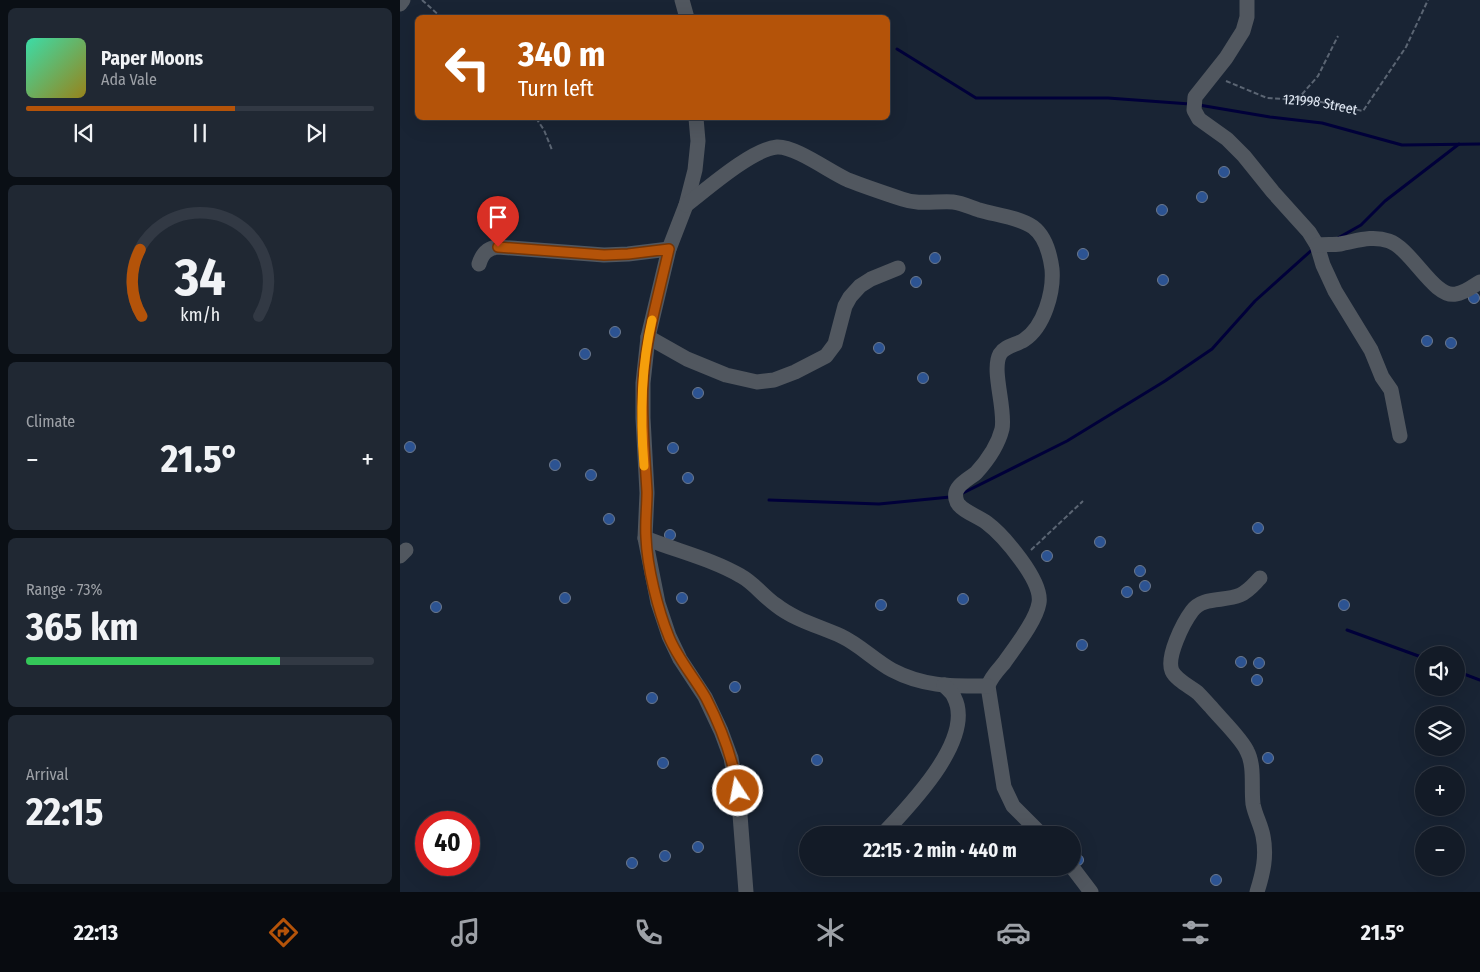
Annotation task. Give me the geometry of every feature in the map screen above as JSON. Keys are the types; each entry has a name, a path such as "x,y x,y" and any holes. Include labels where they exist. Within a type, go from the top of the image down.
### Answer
{"street":[{"path":"400,4 402,0"},
{"path":"682,0 686,15"},
{"path":"1247,0 1247,17 1242,31 1226,58 1195,97 1193,105 1195,114 1227,139 1244,156 1273,192 1310,232 1335,292 1371,350 1382,377 1391,390 1400,436"},
{"path":"696,120 698,141 695,170 686,204 669,249 648,337 643,383 642,418 647,492 646,538 658,603 669,636 680,659 705,697 721,731 730,758 736,780 740,810 746,892"},
{"path":"686,204 745,161 766,150 779,147 797,153 846,179 902,199 928,204 946,202 964,204 1032,226 1046,245 1052,269 1052,283 1048,303 1041,320 1033,333 1000,354 998,366 1003,420 1002,429 987,460 956,491 956,501 959,505 994,529 1020,560 1039,590 1039,603 1033,619 988,686 1004,787 1013,806 1033,826"},
{"path":"1317,245 1379,238 1392,242 1403,250 1440,290 1450,294 1457,294 1480,282"},
{"path":"478,264 484,253 493,248 604,255 669,249"},
{"path":"648,337 686,359 726,375 757,382 774,380 787,376 826,356 835,344 845,306 850,297 870,279 898,268"},
{"path":"646,538 698,557 739,575 776,606 808,623 860,646 890,669 922,682 944,685 988,686"},
{"path":"1256,892 1264,864 1265,848 1254,805 1248,752 1242,742 1200,695 1175,676 1171,662 1174,648 1183,626 1197,605 1206,601 1224,600 1238,596 1250,589 1260,578"},
{"path":"890,826 940,767 951,745 957,728 958,713 954,697 944,685"},
{"path":"1079,876 1091,892"}],"path":[{"path":"422,0 439,15"},
{"name":"121998 Street","path":"1212,75 1268,98 1316,101 1363,111 1406,47 1428,0"},
{"path":"1298,100 1318,76 1338,36"},
{"path":"537,120 544,130 552,150"},
{"path":"1020,560 1083,501"}],"building":[{"path":"1224,166 1230,172 1224,178 1218,172"},
{"path":"1202,191 1208,197 1202,203 1196,197"},
{"path":"1162,204 1168,210 1162,216 1156,210"},
{"path":"1083,248 1089,254 1083,260 1077,254"},
{"path":"935,252 941,258 935,264 929,258"},
{"path":"1163,274 1169,280 1163,286 1157,280"},
{"path":"916,276 922,282 916,288 910,282"},
{"path":"1472,293 1476,293 1479,298 1478,302 1472,303 1469,300 1469,296"},
{"path":"615,326 621,332 615,338 609,332"},
{"path":"1427,335 1433,341 1427,347 1421,341"},
{"path":"1451,337 1457,343 1451,349 1445,343"},
{"path":"879,342 885,348 879,354 873,348"},
{"path":"585,348 591,354 585,360 579,354"},
{"path":"923,372 929,378 923,384 917,378"},
{"path":"698,387 704,393 698,399 692,393"},
{"path":"410,441 416,447 410,453 404,447"},
{"path":"673,442 679,448 673,454 667,448"},
{"path":"555,459 561,465 555,471 549,465"},
{"path":"591,469 597,475 591,481 585,475"},
{"path":"688,472 694,478 688,484 682,478"},
{"path":"609,513 615,519 609,525 603,519"},
{"path":"1258,522 1264,528 1258,534 1252,528"},
{"path":"668,530 672,530 675,535 674,539 668,540 665,537 665,533"},
{"path":"1100,536 1106,542 1100,548 1094,542"},
{"path":"1047,550 1053,556 1047,562 1041,556"},
{"path":"1140,565 1146,571 1140,577 1134,571"},
{"path":"1145,580 1151,586 1145,592 1139,586"},
{"path":"1127,586 1133,592 1127,598 1121,592"},
{"path":"565,592 571,598 565,604 559,598"},
{"path":"682,592 688,598 682,604 676,598"},
{"path":"963,593 969,599 963,605 957,599"},
{"path":"881,599 887,605 881,611 875,605"},
{"path":"1344,599 1350,605 1344,611 1338,605"},
{"path":"436,601 442,607 436,613 430,607"},
{"path":"1082,639 1088,645 1082,651 1076,645"},
{"path":"1241,656 1247,662 1241,668 1235,662"},
{"path":"1259,657 1265,663 1259,669 1253,663"},
{"path":"1257,674 1263,680 1257,686 1251,680"},
{"path":"735,681 741,687 735,693 729,687"},
{"path":"652,692 658,698 652,704 646,698"},
{"path":"1268,752 1274,758 1268,764 1262,758"},
{"path":"817,754 823,760 817,766 811,760"},
{"path":"663,757 669,763 663,769 657,763"},
{"path":"746,781 750,781 753,786 752,790 746,791 743,788 743,784"},
{"path":"698,841 704,847 698,853 692,847"},
{"path":"665,850 671,856 665,862 659,856"},
{"path":"632,857 638,863 632,869 626,863"},
{"path":"1216,874 1222,880 1216,886 1210,880"}],"waterway":[{"path":"897,49 976,98 1108,98 1190,104"},
{"path":"1199,105 1270,117 1322,123 1402,145 1480,144"},
{"path":"1338,238 1361,225 1385,201 1459,144"},
{"path":"961,494 1067,441 1165,381 1212,349 1255,301 1314,248"},
{"path":"769,500 879,504 950,497"},
{"path":"1347,630 1415,655"},
{"path":"1465,674 1480,680"}],"slow traffic":[{"path":"644,466 643,383 648,337 652,320"}],"route":[{"path":"498,247 604,255 669,249 648,337 643,383 643,446 647,492 646,538 658,603 669,636 680,659 705,697 721,731 738,791"}]}
